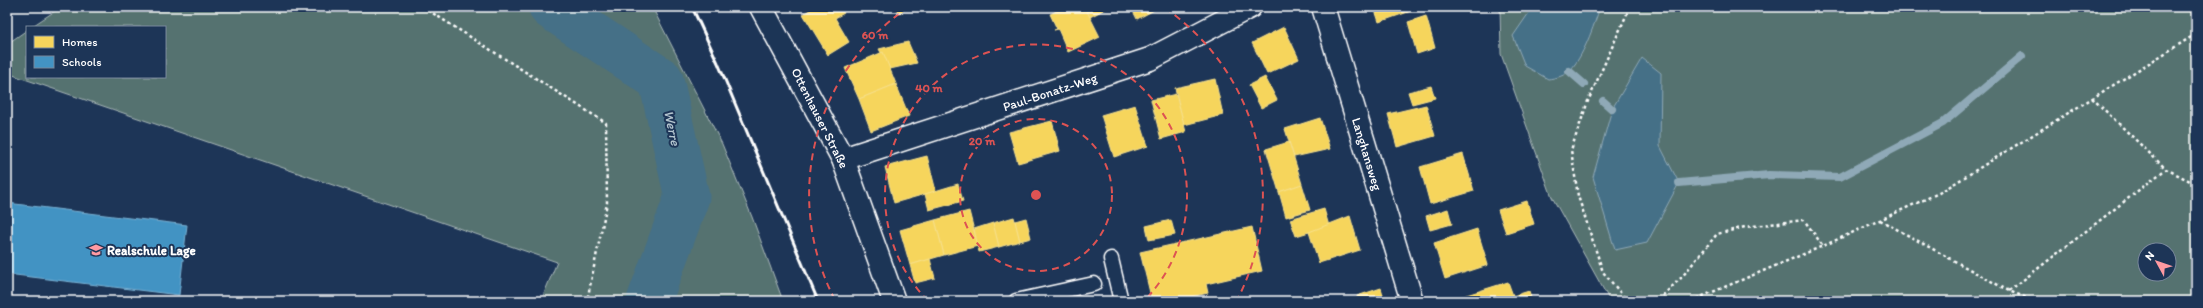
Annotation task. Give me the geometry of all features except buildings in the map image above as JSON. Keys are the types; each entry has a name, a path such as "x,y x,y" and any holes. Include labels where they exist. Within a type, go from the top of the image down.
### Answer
{"street":[{"name":"Ottenhauser Straße","path":"761,7 843,158 894,301"},
{"name":"Paul-Bonatz-Weg","path":"843,158 1150,60 1250,7"},
{"name":"Langhansweg","path":"1322,7 1412,301"}],"lane":[{"path":"1111,258 1121,301"},
{"path":"1016,301 1094,284"}],"path":[{"path":"423,7 606,124 607,203 587,301"},
{"path":"1630,7 1588,102 1571,150 1578,196 1603,272 1624,297 1659,299 1681,278 1717,234 1746,227 1804,220 1822,246"},
{"path":"2190,7 2196,14"},
{"path":"1691,301 1822,246 1940,193 2196,34"},
{"path":"2092,98 2166,169 2196,184"},
{"path":"2009,291 2166,169"},
{"path":"1880,220 2009,291 2036,301"}],"green space":[{"path":"61,7 652,7 722,144 752,217 783,301 541,301 557,262 7,73 7,44 26,31 26,78 166,78 166,26 32,26"},
{"path":"1500,7 2196,7 2196,301 1610,301 1552,197 1501,54"}],"water":[{"path":"1533,7 1600,7 1595,23 1583,50 1566,74 1548,79 1525,66 1513,36"},
{"path":"1642,58 1661,73 1660,146 1679,183 1647,243 1615,250 1593,177 1612,109"}],"waterway":[{"name":"Werre","path":"551,7 661,80 687,197 649,301"},
{"path":"1679,183 1769,175 1840,177 1943,123 2022,56"},
{"path":"1569,71 1584,84"},
{"path":"1603,101 1612,109"}],"railway":[{"path":"692,7 718,63 818,301"}],"place":[{"name":"Realschule Lage","path":"96,250"}]}
